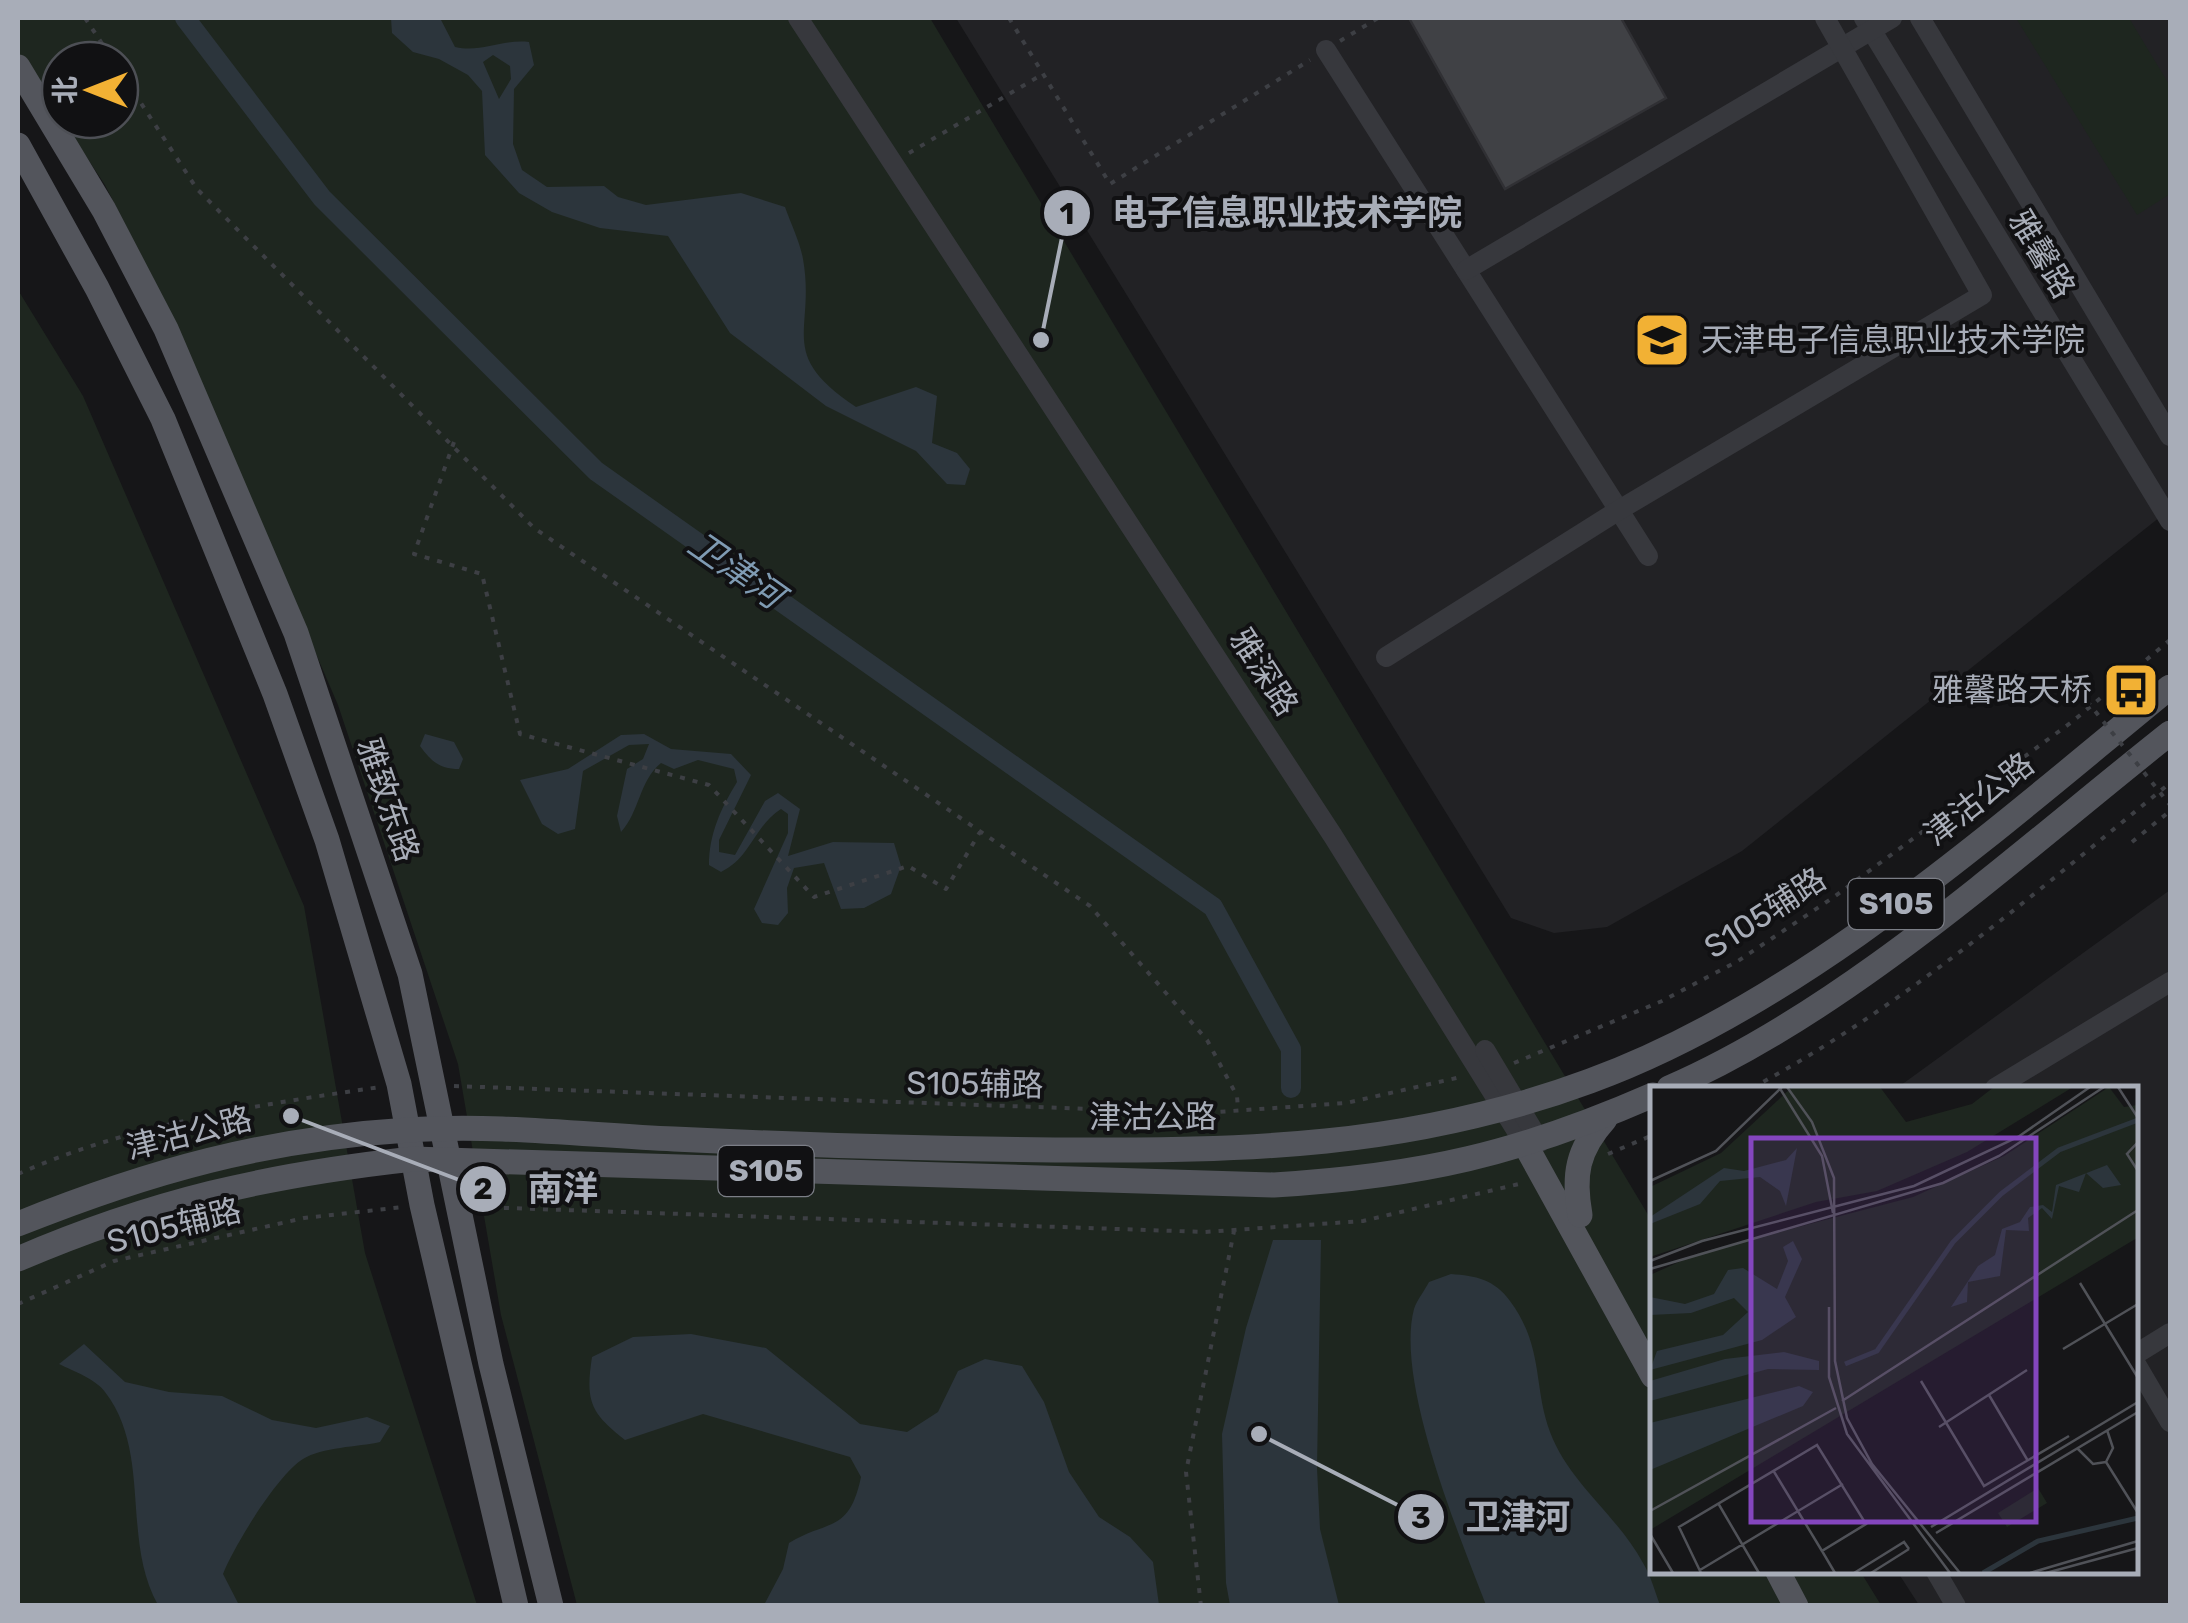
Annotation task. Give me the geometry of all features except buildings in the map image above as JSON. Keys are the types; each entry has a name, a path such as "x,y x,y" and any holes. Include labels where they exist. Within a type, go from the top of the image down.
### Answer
{"main road":[{"name":"雅致东路","path":"18,68 104,210 166,328 256,531 296,633 410,974 456,1206 551,1606"},
{"path":"18,145 98,288 162,419 252,638 333,859 399,1084 422,1205 516,1606"},
{"name":"津沽公路","path":"18,1224 165,1169 229,1153 408,1130 442,1128 876,1149 1204,1150 1346,1142 1512,1107 1595,1080 1761,999 1858,935 2170,687"},
{"name":"津沽公路","path":"1673,1086 1779,1032 1879,962 2170,733"},
{"path":"1595,1080 1563,1111 1549,1156 1570,1210 1650,1370"},
{"name":"津沽公路","path":"18,1259 101,1223 194,1194 296,1172 412,1159 448,1157 875,1176 1274,1185 1549,1156 1609,1114 1650,1096"},
{"path":"1549,1156 1590,1135 1609,1114"},
{"path":"1570,1210 1650,1341"},
{"path":"1762,1573 1780,1606"},
{"path":"1779,1573 1796,1606"}],"street":[{"name":"雅深路","path":"798,18 1490,1071"},
{"name":"雅深路","path":"814,18 1512,1107 1549,1156"},
{"path":"1386,657 1618,510 1982,295 1825,18"},
{"path":"1466,270 1844,49 1869,25 1892,18"},
{"name":"雅馨路","path":"1920,18 2170,436"},
{"name":"雅馨路","path":"1869,25 2170,522"},
{"path":"1326,50 1648,556"},
{"path":"1998,1086 2170,982"},
{"path":"2138,1353 2170,1333"},
{"path":"2138,1367 2170,1422"},
{"path":"1937,1573 1956,1606"}],"path":[{"path":"85,18 99,40"},
{"path":"1009,18 1110,184 1378,18"},
{"path":"903,156 1043,74"},
{"path":"140,102 197,189 454,442 534,528 1090,906 1208,1040 1237,1096 1238,1110"},
{"path":"454,442 414,554 482,574 520,734 709,785 814,897 908,866 946,889 980,832"},
{"name":"S105辅路","path":"435,1086 878,1104 1238,1110 1346,1103 1490,1071 1662,1001 1738,960 1832,899 2074,721 2170,640"},
{"path":"2079,691 2170,808 2132,842"},
{"path":"1756,1086 1799,1063 1901,995 2170,783"},
{"path":"18,1174 77,1148 284,1101 399,1084"},
{"path":"456,1206 873,1223 1234,1230 1363,1220 1549,1156 1650,1136"},
{"name":"S105辅路","path":"18,1304 114,1261 304,1218 422,1205"},
{"path":"1201,1606 1186,1472 1234,1230"}],"shaded area":[{"path":"18,18 930,18 1650,1218 1650,1573 1861,1573 1881,1605 577,1605 501,1315 458,1064 338,705 162,296 105,185 75,140 140,140 140,40 40,40 40,87 18,53"},
{"path":"391,18 440,18 455,47 529,42 534,65 514,89 513,144 522,170 547,187 604,186 618,197 646,205 741,193 785,207 803,259 804,340 815,371 856,407 916,387 937,396 932,443 957,453 970,469 965,485 947,484 916,451 826,406 730,333 668,236 600,228 552,212 519,193 485,155 482,91 468,75 439,59 413,52 392,33","holes":["493,55 510,66 511,79 499,99 483,62"]},
{"name":"天津电子信息职业技术学院","path":"956,18 2170,18 2170,509 1742,851 1607,927 1554,933 1511,918"},
{"path":"2016,18 2129,18 2170,86 2170,194 2137,215"},
{"path":"18,290 83,396 304,906 365,1253 477,1605 18,1605"},
{"path":"425,734 454,742 463,759 459,769 441,766 428,756 420,746"},
{"path":"644,734 671,749 731,754 751,775 719,840 719,852 735,855 765,801 778,793 800,809 788,856 833,842 894,843 901,866 891,894 864,908 841,909 824,863 794,868 787,888 788,913 778,925 762,923 754,909 788,833 788,814 781,809 772,816 739,859 721,872 709,865 711,843 737,782 734,769 698,760 674,769 661,763 648,778 621,832 617,816 627,769 643,759 649,744 629,745 583,771 575,829 558,834 542,824 520,780 568,769 621,735"},
{"path":"2170,890 2170,1605 1919,1605 1898,1573 2138,1573 2138,1086 1900,1086"},
{"path":"1273,1240 1321,1240 1317,1468 1320,1529 1339,1605 1230,1605 1226,1583 1222,1434 1246,1328"},
{"path":"1451,1274 1491,1283 1521,1318 1533,1351 1545,1415 1558,1450 1633,1546 1660,1605 1486,1605 1433,1458 1413,1376 1414,1309 1429,1282"},
{"path":"691,1334 766,1348 860,1424 907,1432 938,1412 958,1371 985,1359 1022,1366 1044,1402 1069,1472 1099,1517 1130,1537 1153,1562 1159,1605 764,1605 783,1569 789,1543 843,1517 861,1477 850,1457 703,1414 625,1440 614,1431 598,1414 590,1396 592,1357 633,1337"},
{"path":"84,1344 125,1382 169,1392 222,1396 272,1420 316,1428 367,1417 390,1426 380,1442 311,1455 282,1479 247,1529 223,1574 239,1605 158,1605 141,1552 133,1469 119,1416 101,1387 59,1364"}],"waterway":[{"name":"卫津河","path":"185,18 322,198 596,471 1213,907 1291,1049 1291,1088"}],"place":[{"name":"电子信息职业技术学院","path":"1041,340"},
{"name":"天津电子信息职业技术学院","path":"1662,340"},
{"name":"雅馨路天桥","path":"2131,690"},
{"name":"南洋","path":"291,1116"},
{"name":"卫津河","path":"1259,1434"}]}
